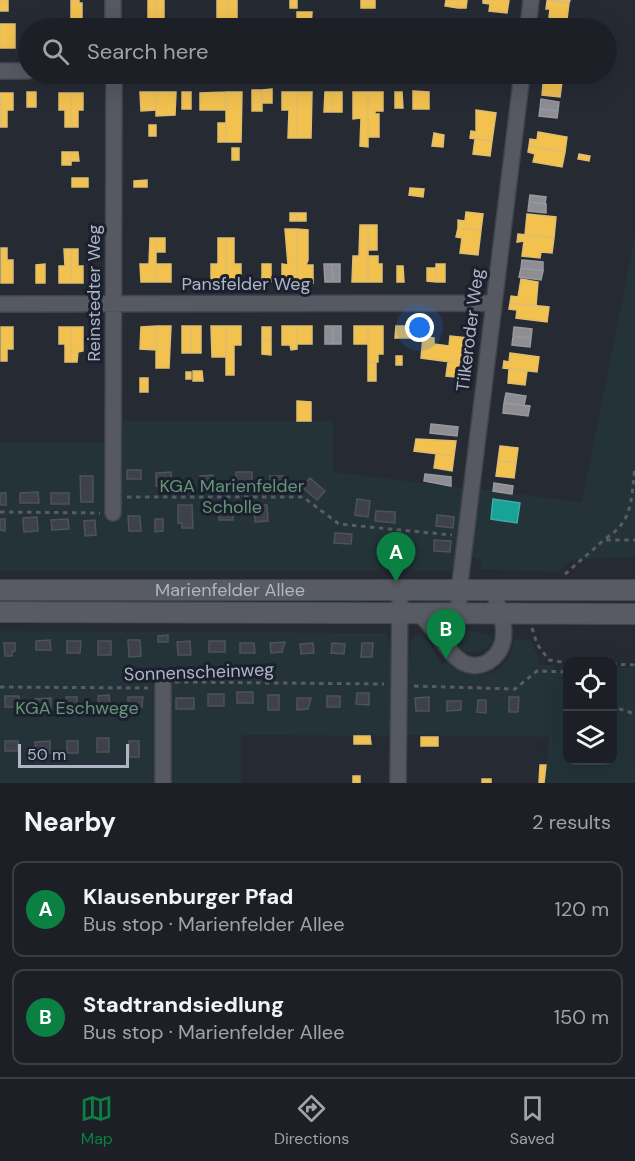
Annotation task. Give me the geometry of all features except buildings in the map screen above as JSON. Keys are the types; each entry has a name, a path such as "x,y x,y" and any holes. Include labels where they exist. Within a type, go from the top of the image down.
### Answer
{"main road":[{"name":"Marienfelder Allee","path":"0,590 400,592 635,590"},
{"name":"Marienfelder Allee","path":"0,612 635,614"}],"street":[{"path":"113,0 113,18"},
{"path":"529,18 531,0"},
{"path":"0,71 18,71"},
{"name":"Reinstedter Weg","path":"113,505 114,84"},
{"name":"Tilkeroder Weg","path":"459,591 521,84"},
{"name":"Pansfelder Weg","path":"0,304 493,303"},
{"path":"459,591 459,613"},
{"path":"410,614 432,624 460,661 471,666 482,665 501,651 505,632 502,614 493,591"},
{"path":"398,783 407,686 410,614 400,592"},
{"path":"162,783 163,685"}],"path":[{"path":"562,576 619,530 628,515 635,467"},
{"path":"0,512 303,497 339,524 466,536"},
{"path":"604,540 635,540"},
{"path":"532,622 535,638 542,653 549,660 563,662"},
{"path":"617,664 635,665"},
{"name":"Sonnenscheinweg","path":"0,687 154,688 173,682 515,688 537,670 563,671"},
{"path":"617,707 635,714"}],"green space":[{"path":"635,235 635,557 571,560 558,572 480,569 481,560 473,557 479,489 582,502"},
{"name":"KGA Marienfelder Scholle","path":"120,421 333,421 333,472 465,488 456,565 450,571 0,571 0,443 107,443 107,518 120,518"},
{"path":"0,597 366,599 366,607 0,605"},
{"path":"427,599 452,600 452,602 450,605 409,605"},
{"name":"KGA Eschwege","path":"0,631 387,633 392,657 392,736 242,735 241,783 0,783"},
{"path":"466,631 493,637 489,646 476,653 464,651 458,646 464,642 460,635"},
{"path":"416,635 422,635 434,649 441,664 449,660 458,669 468,674 488,674 498,669 506,662 513,640 530,639 539,665 555,665 554,672 560,672 561,664 563,664 563,765 617,765 617,667 635,668 635,783 545,783 549,737 405,735 405,657 410,656 411,641"}],"place":[{"name":"Klausenburger Pfad","path":"396,582"},
{"name":"Stadtrandsiedlung","path":"446,659"}]}
